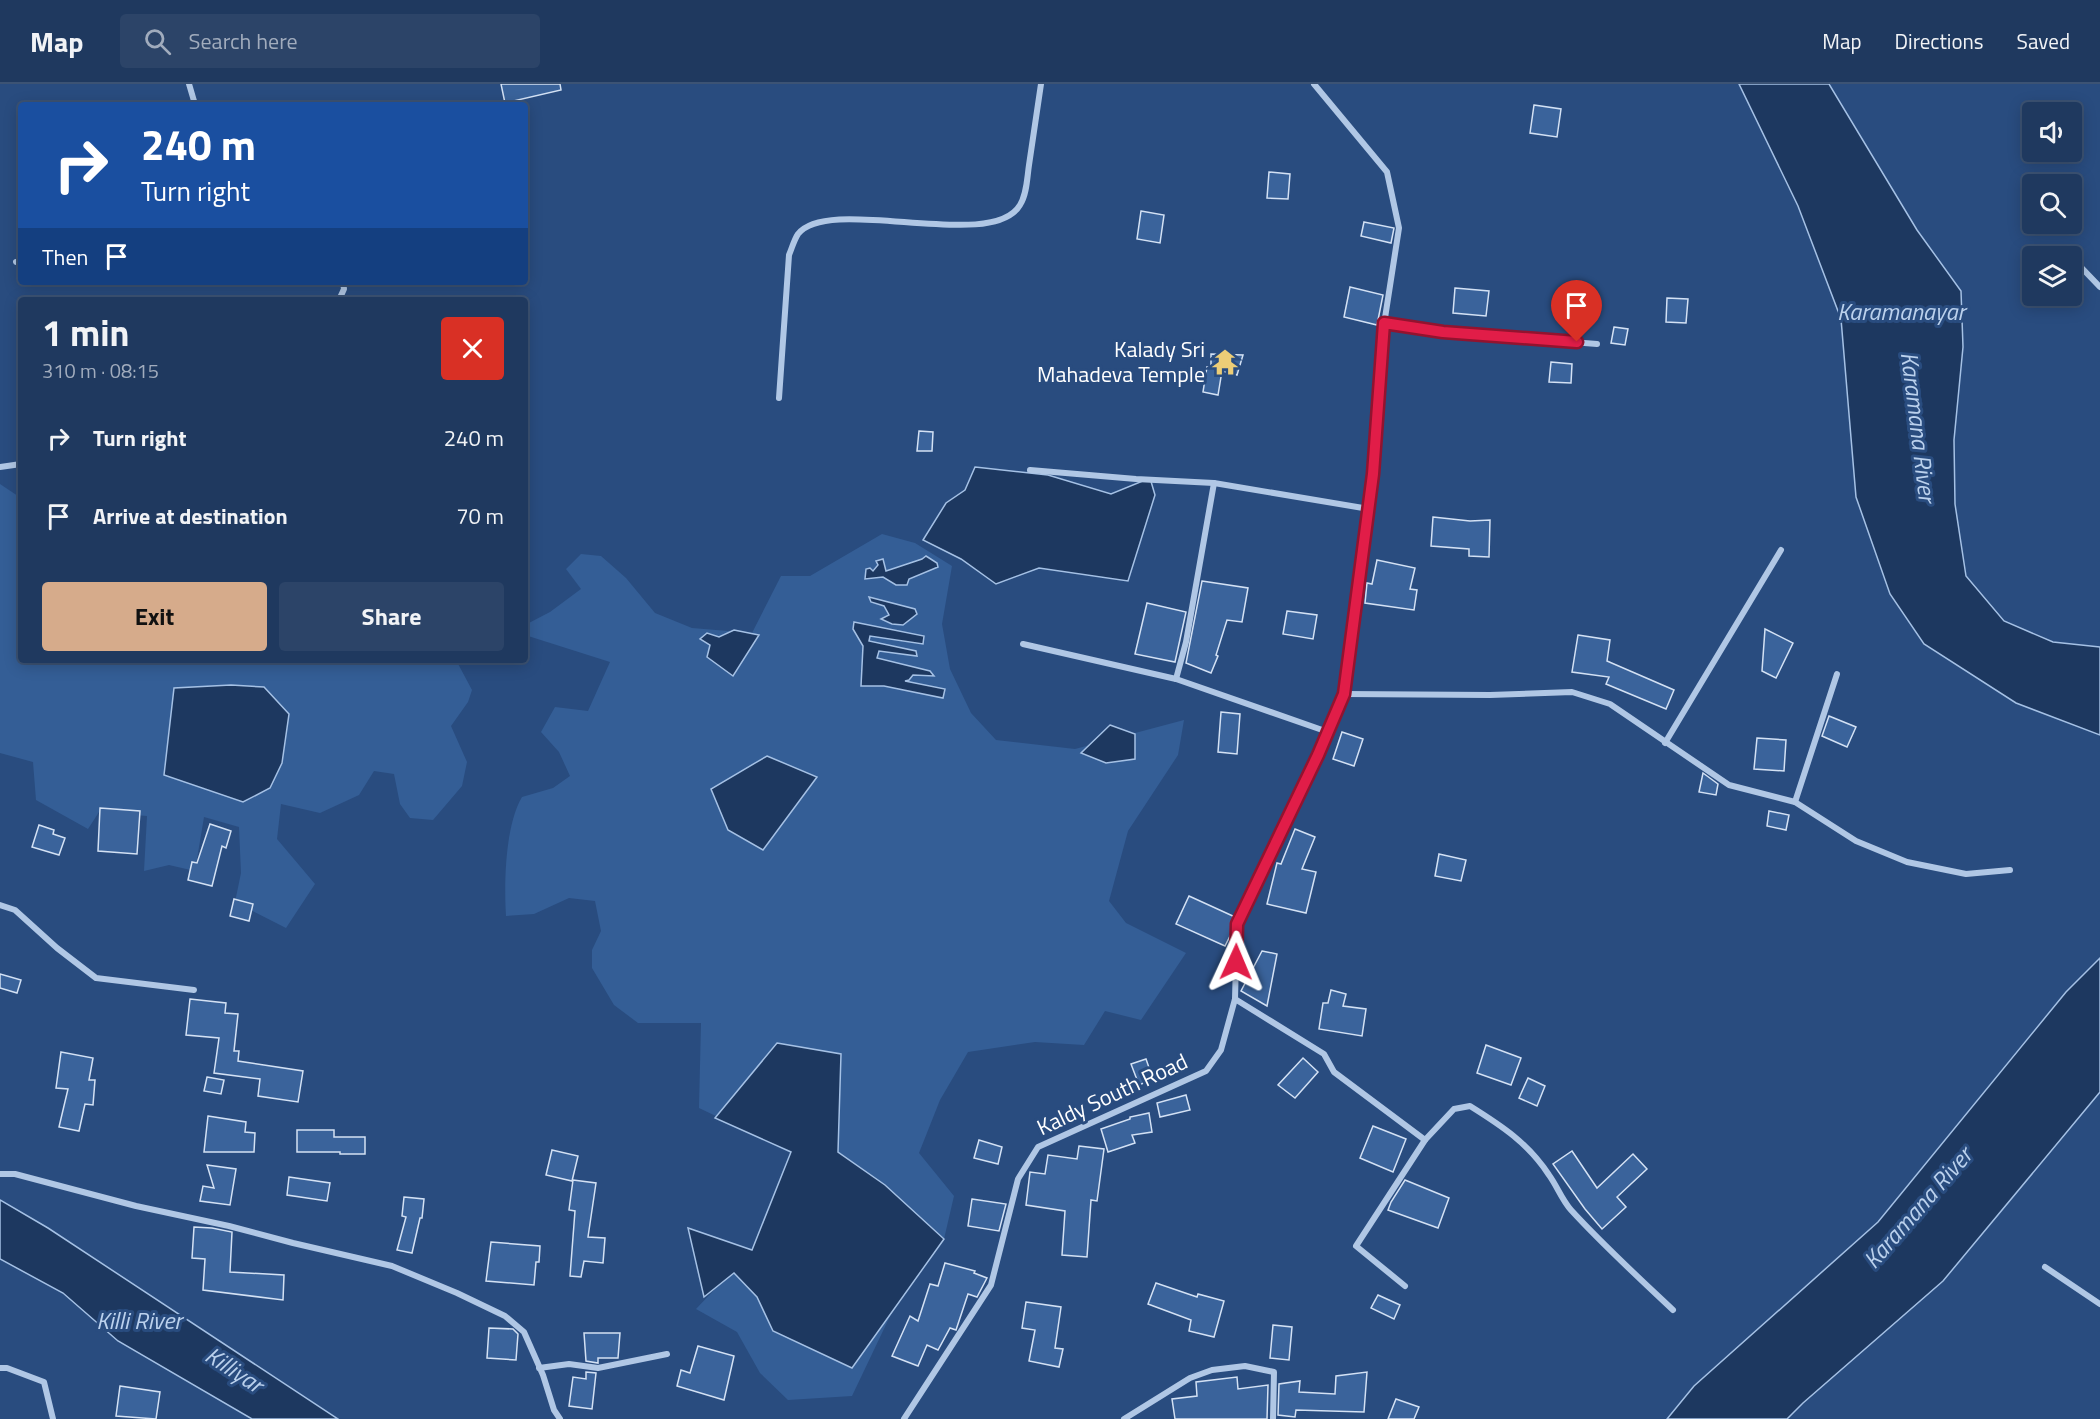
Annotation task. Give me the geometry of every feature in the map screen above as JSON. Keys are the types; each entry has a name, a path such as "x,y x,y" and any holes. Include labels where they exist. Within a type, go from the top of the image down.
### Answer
{"street":[{"path":"189,84 195,102"},
{"path":"779,398 789,255 799,233 812,224 843,219 965,225 995,222 1014,214 1022,202 1026,185 1041,84"},
{"name":"Kaldy South Road","path":"904,1419 991,1286 1018,1179 1038,1147 1206,1071 1221,1050 1235,999 1237,924 1344,694 1369,509 1384,323 1399,228 1387,172 1314,84"},
{"path":"2082,268 2100,287"},
{"path":"1384,323 1443,332 1597,344"},
{"path":"0,467 18,464"},
{"path":"1030,470 1214,483 1369,509"},
{"path":"1176,680 1186,642 1214,483"},
{"path":"1665,743 1781,550"},
{"path":"1023,644 1176,680 1328,732"},
{"path":"1795,802 1837,674"},
{"path":"1344,694 1490,695 1572,692 1610,704 1729,785 1795,802 1856,841 1907,862 1966,874 2010,870"},
{"path":"0,904 15,910 57,948 96,978 194,990"},
{"path":"1235,999 1324,1054 1334,1072 1425,1140"},
{"path":"1405,1286 1356,1246 1425,1140 1454,1109 1470,1106 1525,1144 1549,1174 1569,1208 1601,1242 1673,1310"},
{"path":"0,1174 15,1174 136,1206 392,1266 505,1316 524,1332 543,1375 554,1410 560,1419"},
{"path":"2045,1267 2100,1304"},
{"path":"539,1368 569,1364 598,1368 667,1354"},
{"path":"1124,1419 1190,1378 1212,1370 1245,1366 1274,1372 1273,1419"},
{"path":"0,1368 7,1368 45,1382 53,1419"}],"shaded area":[{"path":"0,484 18,496 18,663 458,663 472,690 468,702 451,726 467,762 462,786 433,820 410,818 400,804 394,774 374,771 359,795 320,813 281,804 277,839 315,884 286,928 235,902 241,873 239,827 204,817 195,871 169,865 144,871 147,816 99,812 88,829 36,800 33,762 0,753"},
{"path":"882,534 915,543 952,566 942,624 950,669 971,713 996,740 1075,749 1184,720 1178,755 1128,831 1109,901 1126,923 1186,953 1141,1020 1105,1011 1084,1045 1035,1042 968,1052 940,1100 919,1153 954,1196 944,1239 892,1312 852,1396 788,1400 760,1373 737,1332 696,1309 752,1250 791,1152 699,1108 701,1023 638,1023 614,1005 592,968 592,950 601,931 595,901 569,898 534,914 506,916 505,888 509,839 516,809 522,797 553,788 570,776 559,752 541,732 555,707 588,711 610,662 528,636 528,623 550,612 581,589 566,569 581,554 601,556 626,578 655,613 692,628 752,633 781,576 810,576"}],"water":[{"name":"Karamanayar","path":"1739,84 1829,84 1917,230 1961,291 1963,347 1954,440 1955,504 1966,576 2004,621 2053,642 2100,647 2100,735 2016,703 1924,644 1890,594 1856,497 1841,319 1798,206"},
{"path":"975,467 1048,475 1111,494 1150,478 1155,495 1128,581 1039,568 996,584 961,559 923,540 946,503 965,490"},
{"path":"926,556 937,563 938,567 909,579 907,585 896,585 883,577 865,579 866,569 870,568 873,571 878,565 876,561 883,559 886,571"},
{"path":"869,597 915,609 917,614 903,625 892,624 881,619 889,615 884,606 871,602"},
{"path":"854,622 924,636 923,644 870,636 869,641 916,651 917,656 879,651 877,658 930,671 934,676 913,675 905,681 945,689 943,698 884,686 861,686 863,646 853,629"},
{"path":"734,630 759,635 733,676 707,657 710,645 700,639 707,633 719,637"},
{"path":"231,685 264,687 289,714 282,763 270,788 243,802 164,775 174,688"},
{"path":"1110,725 1135,734 1135,759 1106,763 1081,753"},
{"path":"767,756 817,777 763,850 728,830 711,789"},
{"name":"Karamana River","path":"2100,958 2100,1092 1943,1281 1787,1419 1667,1419 1694,1386 1878,1222 2066,992"},
{"path":"777,1043 841,1054 838,1152 885,1185 944,1239 852,1368 773,1331 757,1297 734,1273 704,1297 688,1228 752,1250 791,1152 715,1118"},
{"name":"Killi River","path":"0,1200 48,1228 338,1419 252,1419 118,1341 63,1293 0,1259"}],"building":[{"path":"501,84 560,84 561,90 505,102"},
{"path":"1534,105 1561,109 1557,137 1530,133"},
{"path":"1269,172 1290,174 1288,199 1267,198"},
{"path":"1141,211 1164,215 1160,243 1137,239"},
{"path":"1364,222 1394,228 1391,243 1361,236"},
{"path":"1350,287 1383,295 1377,325 1344,317"},
{"path":"1455,288 1489,291 1486,316 1453,313"},
{"path":"1667,298 1688,299 1686,323 1666,322"},
{"path":"1614,327 1628,329 1625,345 1611,343"},
{"path":"1211,354 1243,355 1237,375 1222,371 1218,395 1203,392 1207,367 1211,368"},
{"path":"1551,362 1572,364 1571,383 1549,382"},
{"path":"919,431 933,432 932,451 917,451"},
{"path":"1433,517 1470,521 1490,520 1489,557 1469,556 1469,549 1431,546"},
{"path":"1377,560 1415,568 1410,589 1417,590 1414,610 1365,603 1367,583 1372,584"},
{"path":"1202,581 1248,588 1242,622 1227,620 1211,673 1186,663"},
{"path":"1147,603 1186,612 1175,662 1135,654"},
{"path":"1287,611 1317,615 1313,639 1283,634"},
{"path":"1765,629 1793,643 1776,678 1762,671"},
{"path":"1578,635 1610,640 1607,661 1674,690 1666,709 1606,684 1609,677 1572,672"},
{"path":"1221,712 1240,714 1237,754 1218,752"},
{"path":"1829,716 1856,727 1847,747 1822,736"},
{"path":"1342,732 1363,739 1354,766 1333,759"},
{"path":"1757,738 1786,740 1784,771 1754,769"},
{"path":"1703,773 1718,784 1716,795 1699,792"},
{"path":"100,808 140,811 137,854 98,851"},
{"path":"1769,811 1789,815 1786,830 1767,826"},
{"path":"210,824 231,831 226,848 222,846 212,886 188,880 192,862 197,863"},
{"path":"39,825 54,830 53,834 65,838 59,855 32,847"},
{"path":"1295,829 1315,837 1302,869 1316,872 1306,913 1267,904 1277,863 1281,864"},
{"path":"1439,854 1466,860 1461,881 1435,876"},
{"path":"1189,896 1235,917 1232,932 1225,946 1176,924"},
{"path":"234,899 253,904 249,921 230,916"},
{"path":"1262,951 1277,954 1267,1006 1241,991"},
{"path":"0,974 21,980 17,993 0,988"},
{"path":"1331,990 1346,994 1343,1006 1366,1009 1362,1036 1319,1029 1323,1003 1328,1003"},
{"path":"190,999 226,1003 225,1013 238,1014 234,1051 239,1051 238,1061 303,1071 298,1102 258,1096 260,1079 214,1073 219,1038 186,1035"},
{"path":"1486,1045 1521,1058 1511,1085 1477,1073"},
{"path":"61,1052 93,1058 89,1080 95,1080 93,1105 85,1104 79,1131 59,1127 68,1089 56,1088"},
{"path":"1303,1058 1318,1072 1295,1098 1278,1085"},
{"path":"1146,1059 1153,1079 1139,1085 1131,1064"},
{"path":"207,1077 224,1080 221,1094 204,1091"},
{"path":"1528,1078 1545,1086 1537,1106 1519,1098"},
{"path":"1186,1095 1190,1110 1160,1117 1157,1103"},
{"path":"1149,1113 1152,1132 1132,1135 1135,1143 1108,1152 1101,1129 1130,1119 1130,1117"},
{"path":"208,1116 246,1122 245,1132 255,1133 254,1152 204,1152"},
{"path":"1373,1126 1406,1139 1393,1172 1360,1158"},
{"path":"297,1130 334,1130 334,1137 365,1137 365,1154 297,1152"},
{"path":"979,1140 1002,1147 998,1164 974,1158"},
{"path":"1079,1146 1104,1149 1097,1201 1091,1200 1087,1257 1062,1255 1065,1211 1026,1205 1030,1172 1045,1174 1048,1155 1077,1159"},
{"path":"552,1150 578,1156 572,1181 546,1175"},
{"path":"1572,1151 1597,1188 1633,1154 1647,1169 1617,1197 1626,1207 1602,1229 1553,1164"},
{"path":"207,1165 236,1169 230,1205 200,1201 203,1186 214,1188"},
{"path":"289,1177 330,1183 327,1201 287,1195"},
{"path":"573,1180 596,1183 588,1237 605,1238 603,1263 584,1261 581,1277 570,1276 575,1211 569,1210"},
{"path":"1405,1180 1449,1198 1438,1228 1388,1210"},
{"path":"404,1197 424,1199 422,1218 420,1218 412,1253 397,1250 406,1217 402,1216"},
{"path":"972,1199 1006,1204 999,1231 968,1226"},
{"path":"194,1227 232,1232 230,1272 284,1275 283,1300 203,1290 205,1259 192,1258"},
{"path":"491,1242 540,1246 534,1285 486,1281"},
{"path":"945,1263 975,1271 974,1273 987,1278 977,1297 968,1294 956,1330 950,1328 938,1350 927,1345 918,1366 892,1356 910,1316 918,1321 930,1284 938,1286"},
{"path":"1156,1283 1197,1297 1198,1294 1224,1301 1214,1337 1189,1331 1191,1320 1148,1304"},
{"path":"1378,1295 1400,1305 1394,1319 1371,1308"},
{"path":"1026,1302 1061,1307 1055,1348 1063,1349 1059,1367 1029,1361 1035,1330 1022,1328"},
{"path":"1273,1325 1292,1327 1289,1360 1270,1358"},
{"path":"489,1328 513,1329 518,1334 516,1360 487,1358"},
{"path":"584,1333 620,1333 618,1358 598,1358 598,1363 586,1361"},
{"path":"698,1346 734,1356 724,1400 677,1386 681,1370 690,1373"},
{"path":"586,1372 596,1373 592,1409 569,1406 573,1377 586,1379"},
{"path":"1367,1372 1364,1412 1296,1410 1295,1417 1278,1415 1279,1384 1300,1381 1299,1392 1335,1394 1336,1376"},
{"path":"1237,1377 1238,1389 1268,1385 1267,1419 1175,1419 1172,1399 1197,1396 1196,1382"},
{"path":"120,1386 160,1392 156,1419 116,1416"},
{"path":"1396,1399 1419,1407 1414,1419 1388,1419"}],"place":[{"name":"Kalady Sri Mahadeva Temple","path":"1225,362"}],"route":[{"path":"1236,962 1237,924 1318,755 1344,694 1373,474 1384,323 1443,332 1577,342"}],"water label":[{"name":"Killiyar","path":"234,1370"}]}
